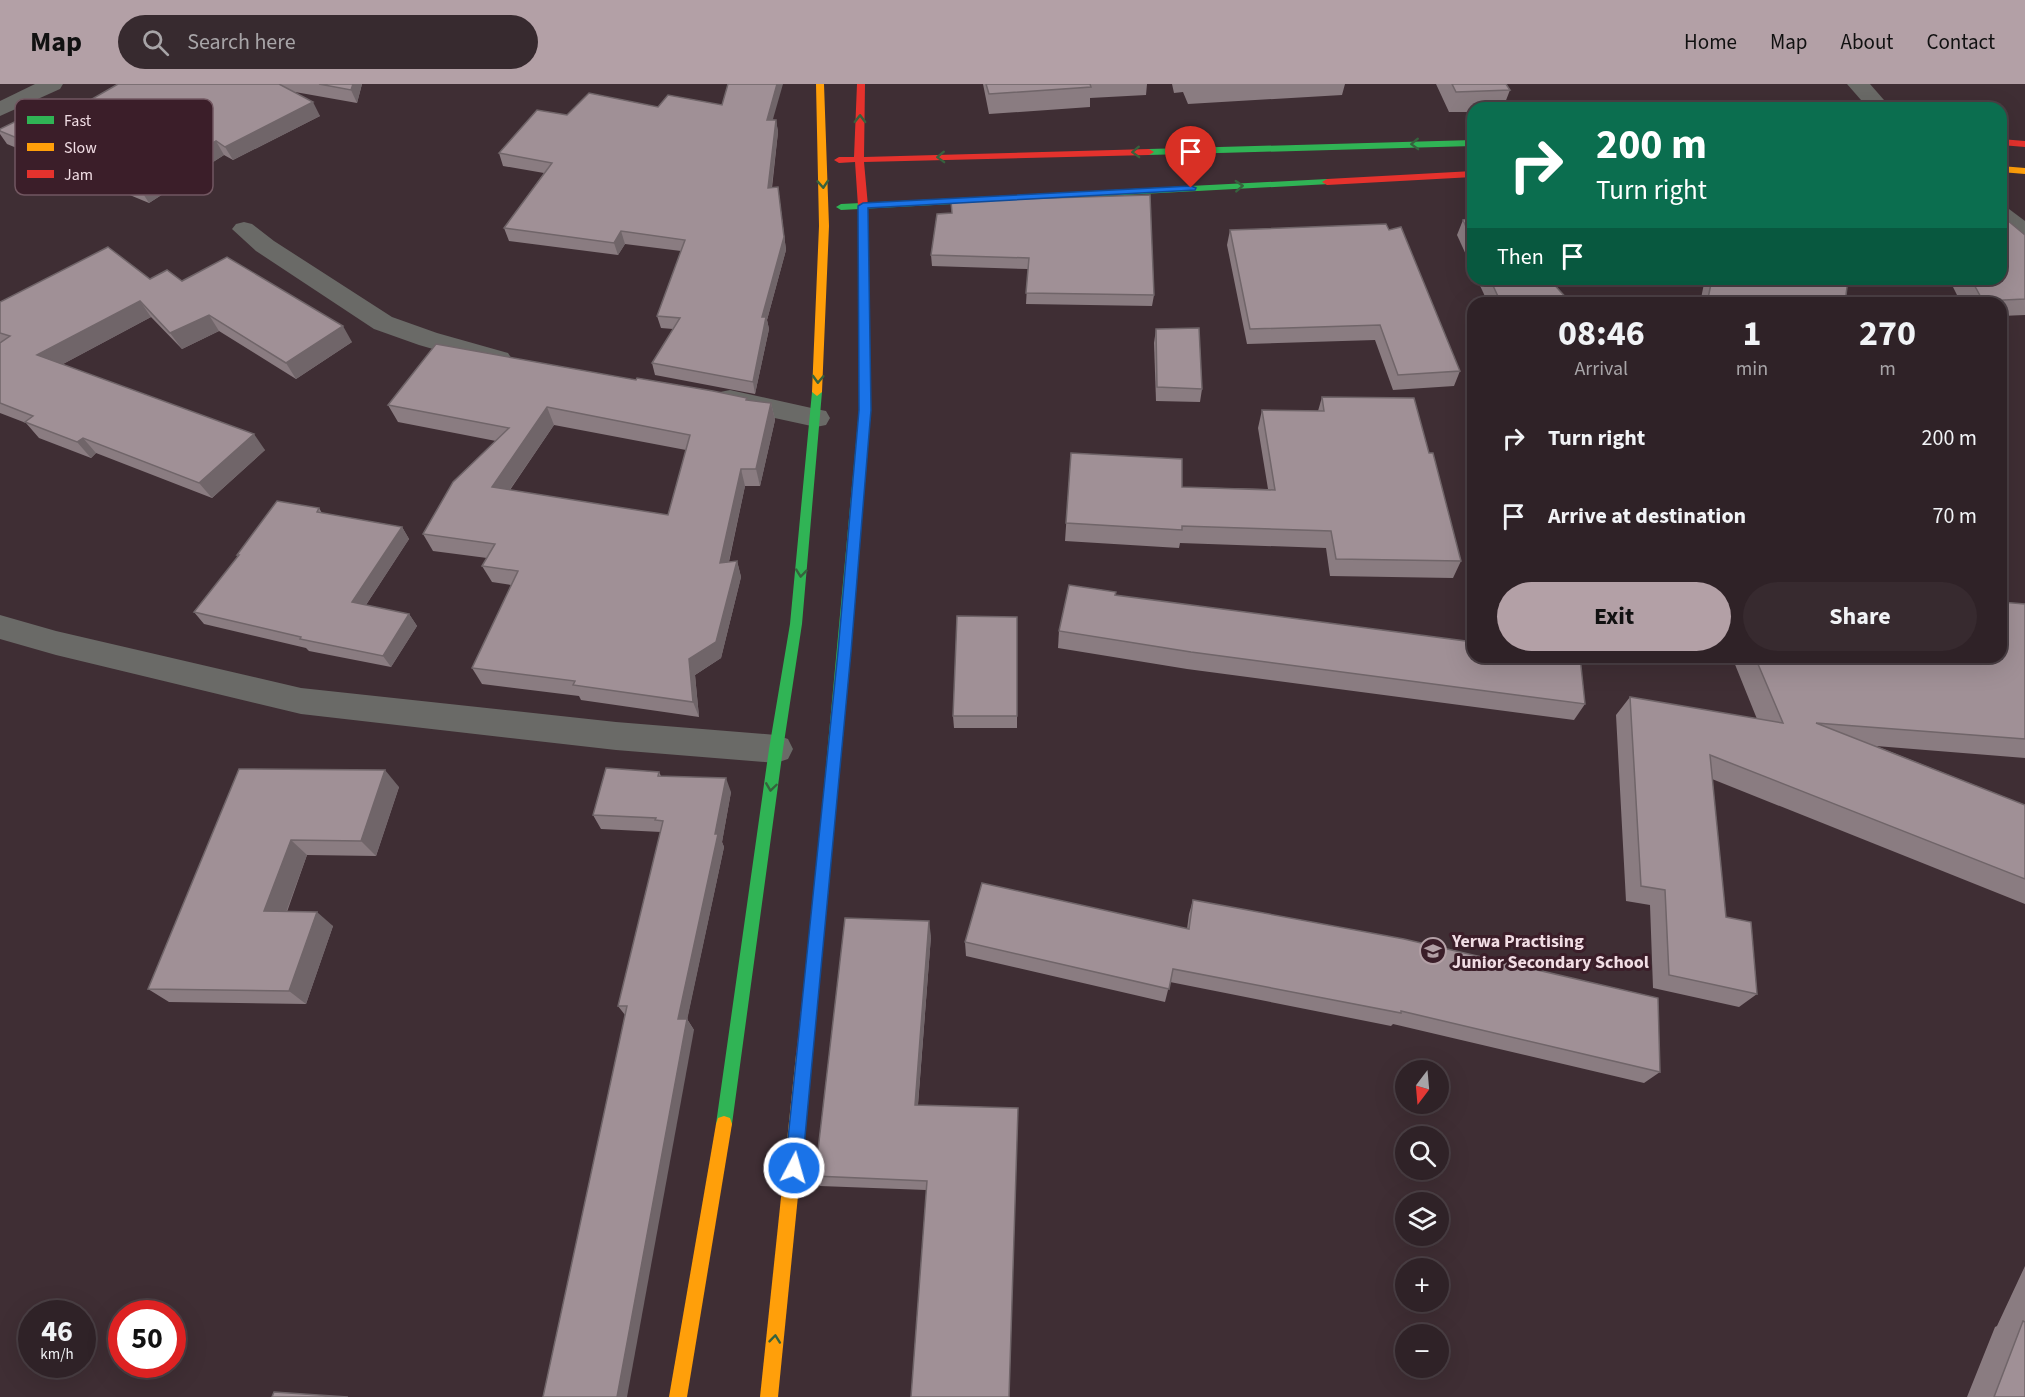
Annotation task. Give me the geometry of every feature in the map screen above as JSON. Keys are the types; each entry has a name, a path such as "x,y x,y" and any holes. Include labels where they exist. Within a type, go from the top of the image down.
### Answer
{"main road":[{"path":"678,1397 728,1104 776,749 796,624 816,418 824,208 820,84"},
{"path":"769,1397 827,838 864,421 861,84"},
{"path":"2007,142 2025,144"},
{"path":"822,161 1467,143"},
{"path":"2007,170 2025,171"},
{"path":"824,208 1467,174"}],"street":[{"path":"20,99 52,84"},
{"path":"1858,84 1874,102"},
{"path":"0,108 15,101"},
{"path":"2007,219 2025,233"},
{"path":"244,229 265,246 383,323 484,356 528,363"},
{"path":"709,395 816,418"},
{"path":"0,627 56,643 301,701 616,736 776,749"}],"building":[{"path":"118,84 279,84 313,102 225,147 216,141 213,143 213,99 92,99"},
{"path":"319,84 353,84 351,90"},
{"path":"728,84 777,84 767,120 776,120 768,188 778,187 784,237 762,317 766,317 753,382 652,363 680,318 657,316 685,240 621,231 614,243 504,228 552,163 499,153 537,110 567,115 589,93 658,107 668,95 722,105"},
{"path":"986,84 1090,84 1091,87 989,94"},
{"path":"1452,84 1506,84 1510,90 1456,92"},
{"path":"15,122 15,137 0,131"},
{"path":"1150,195 1154,295 1026,293 1029,258 931,255 937,214 952,213 951,201"},
{"path":"2007,220 2025,235 2025,299 1981,297 1974,285 2007,285"},
{"path":"1386,224 1389,230 1401,227 1460,371 1398,375 1380,325 1250,329 1230,230"},
{"path":"108,247 150,279 167,270 182,281 227,257 343,326 286,363 209,315 170,333 140,301 37,355 254,434 199,483 83,438 77,442 25,422 33,416 0,403 0,343 10,336 0,333 0,302"},
{"path":"1493,285 1554,285 1566,297 1498,297"},
{"path":"1711,285 1847,285 1846,297 1708,297"},
{"path":"1199,328 1202,389 1157,387 1156,329"},
{"path":"436,344 771,403 756,469 741,469 720,563 737,561 716,642 689,659 693,702 573,685 575,681 472,668 518,571 482,566 495,544 423,534 453,482 509,428 388,405","holes":["547,407 690,435 668,515 492,487"]},
{"path":"1322,397 1414,398 1429,453 1433,453 1461,561 1336,559 1331,531 1182,526 1182,530 1066,523 1071,453 1182,459 1182,487 1275,490 1262,410 1324,411"},
{"path":"277,501 319,508 317,512 402,527 352,602 409,614 383,656 300,639 301,637 194,612 239,555 237,555"},
{"path":"1069,585 1116,592 1115,595 1467,641 1467,663 1581,663 1585,704 1191,652 1059,631"},
{"path":"2007,602 2025,604 2025,739 1816,723 2025,805 2025,879 1710,755 1726,917 1751,922 1757,994 1669,975 1665,890 1641,886 1630,697 1783,723 1758,663 2007,663"},
{"path":"957,616 1017,617 1017,716 953,716"},
{"path":"606,768 659,772 658,776 726,778 715,834 718,834 678,1019 687,1019 617,1397 543,1397 627,1006 618,1006 663,821 655,820 656,818 593,815"},
{"path":"239,769 385,770 361,841 291,840 264,911 317,912 289,991 148,989"},
{"path":"982,883 1189,929 1193,900 1404,939 1658,998 1660,1072 1401,1011 1401,1013 1173,969 1169,989 965,942"},
{"path":"845,918 929,921 915,1105 1018,1108 1009,1397 911,1397 927,1181 815,1176"},
{"path":"2023,1321 2025,1322 2025,1397 1994,1397"},
{"path":"274,1392 348,1397 272,1397"}],"traffic: fast":[{"path":"1149,152 1467,143"},
{"path":"841,207 1327,182"},
{"path":"821,895 865,410 865,364"},
{"path":"724,1124 776,749 796,624 817,392"}],"traffic: slow":[{"path":"817,392 824,226 820,84"},
{"path":"2007,170 2025,171"},
{"path":"769,1397 804,1055"},
{"path":"678,1397 724,1124"}],"traffic: jam":[{"path":"861,84 859,160 863,206 865,364"},
{"path":"2007,142 2025,144"},
{"path":"839,160 1149,152"},
{"path":"1327,182 1467,174"},
{"path":"804,1055 821,895"}],"place":[{"name":"Yerwa Practising Junior Secondary School","path":"1433,951"}],"route":[{"path":"794,1168 845,652 865,410 863,206 1191,188"}]}
